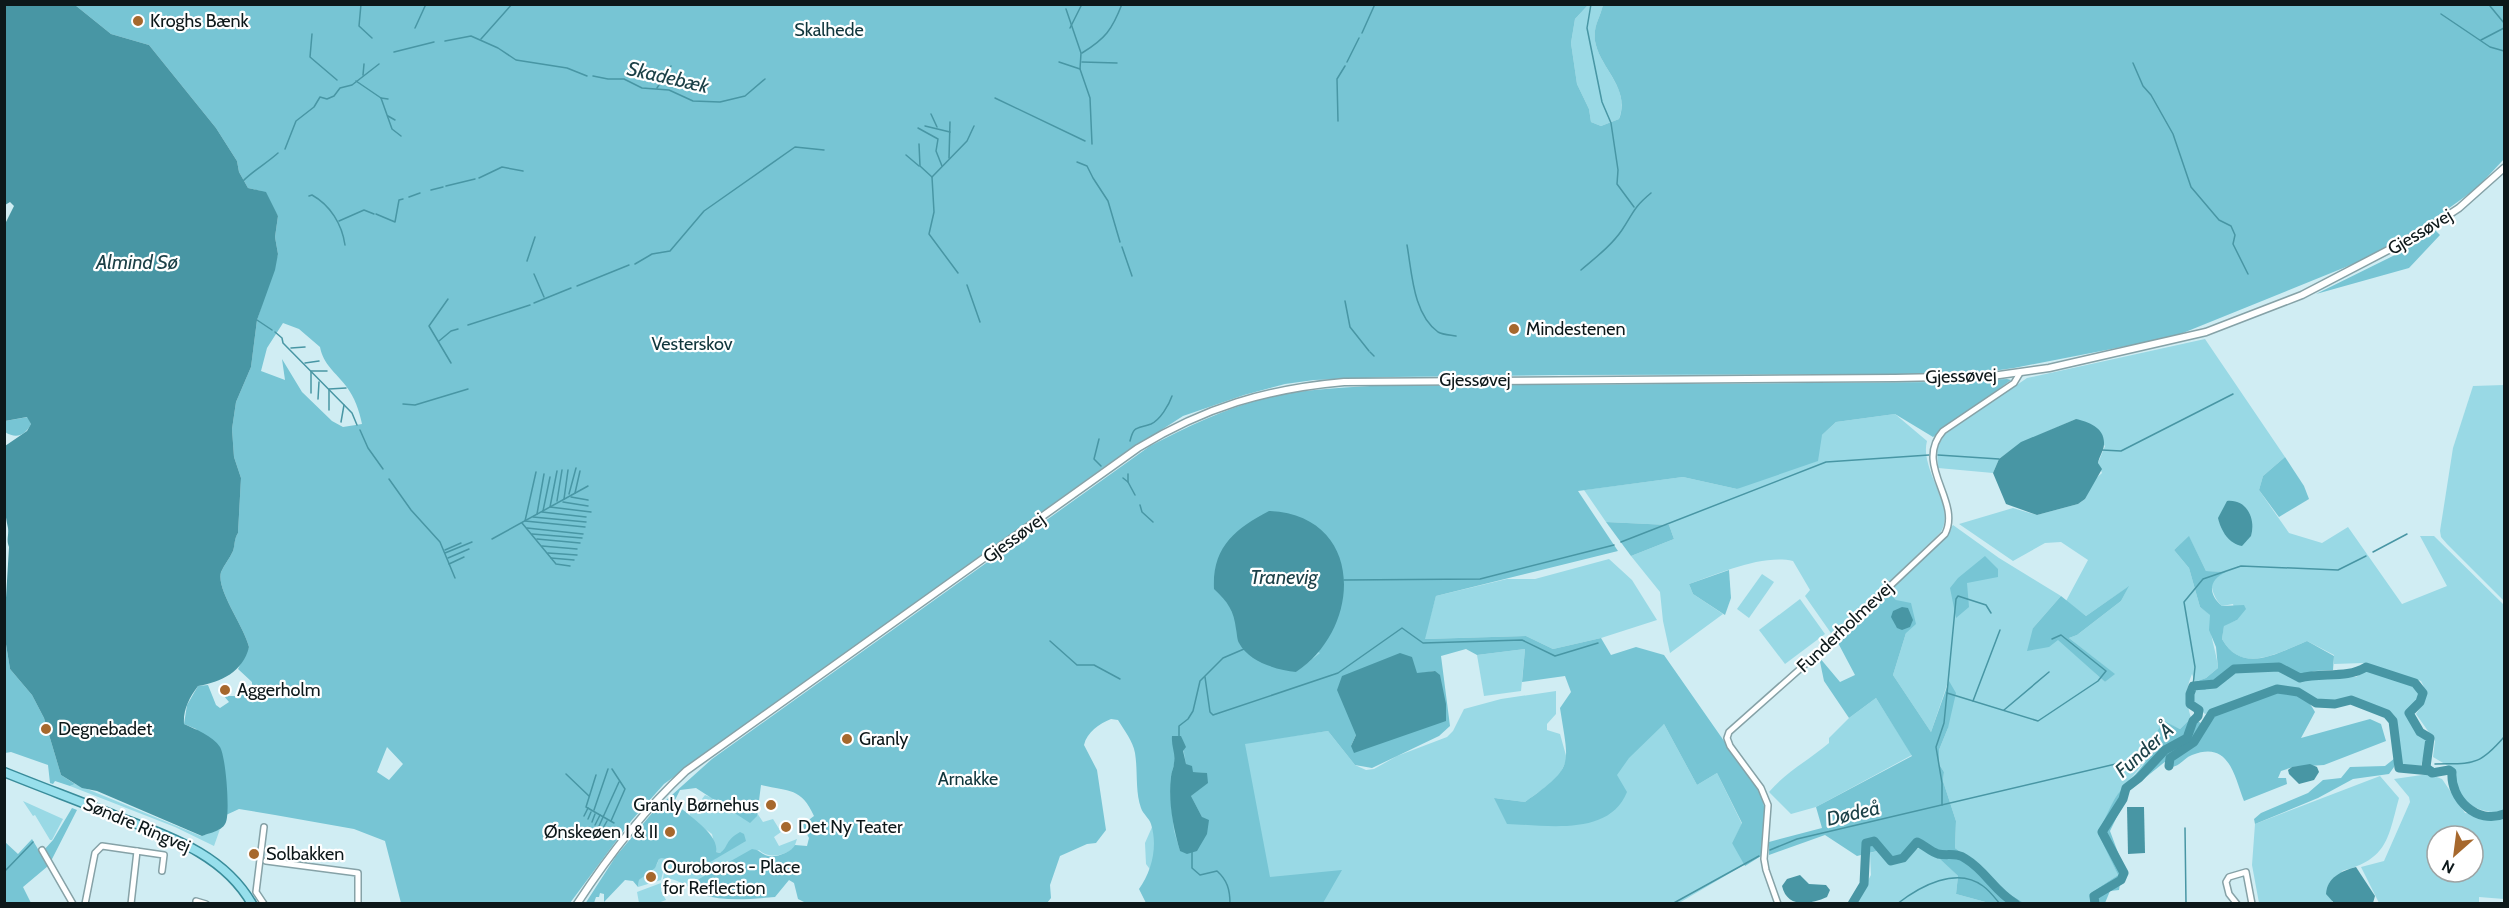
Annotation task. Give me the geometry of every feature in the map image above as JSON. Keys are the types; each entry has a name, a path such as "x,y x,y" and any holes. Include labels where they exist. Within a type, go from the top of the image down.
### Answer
{"main road":[{"name":"Søndre Ringvej","path":"4,772 185,844 221,867 252,903"}],"street":[{"name":"Gjessøvej","path":"577,903 625,835 686,771 1138,448 1168,430 1219,407 1269,392 1344,381 1895,378 2020,373 2206,332 2302,295 2421,233 2459,208 2505,168"},
{"name":"Funderholmevej","path":"1778,903 1764,858 1768,805 1761,788 1730,746 1727,738 1729,732 1836,637 1945,534 1949,517 1934,466 1935,442 1943,431 2014,383 2020,373"},
{"path":"264,827 256,892 264,903"},
{"path":"85,903 98,849 102,846 164,855 162,871"},
{"path":"42,850 74,903"},
{"path":"131,903 137,851"},
{"path":"266,861 357,873 357,903"},
{"path":"2237,903 2229,894 2226,882 2229,877 2246,872 2252,903"},
{"path":"196,902 206,903"}],"shaded area":[{"path":"1588,5 1603,5 1596,26 1595,41 1621,98 1622,108 1619,119 1601,126 1591,122 1589,109 1577,84 1571,43 1575,19"},
{"path":"2205,339 2285,457 2263,476 2259,490 2289,533 2322,543 2348,527 2402,604 2447,586 2420,536 2434,536 2504,605 2504,810 2489,812 2472,806 2460,792 2455,770 2433,757 2435,741 2416,714 2425,698 2425,690 2421,681 2363,663 2334,664 2334,655 2307,641 2261,658 2250,659 2230,650 2222,639 2224,625 2237,620 2233,604 2222,606 2212,588 2215,577 2224,572 2206,571 2189,537 2174,550 2189,568 2200,607 2211,615 2211,635 2218,668 2206,678 2195,682 2192,674 2187,696 2191,718 2180,729 2165,722 2147,759 2115,798 2099,833 2118,875 2089,894 2090,903 2024,903 1994,884 1984,870 1955,848 1956,821 1943,781 1944,772 1939,764 1939,750 1948,728 1948,682 1931,732 1893,675 1906,633 1896,600 1889,592 1953,525 1999,558 2061,596 2033,628 2058,639 2105,682 2114,674 2069,638 2077,635 2121,601 2128,587 2086,616 2066,601 2088,560 2061,542 2045,543 2013,561 1959,524 2013,508 2037,515 2078,504 2085,499 2094,480 2102,473 2098,463 2105,446 2076,419 2021,443 1999,459 1993,473 1938,468 1937,447 1945,434 2027,378"},
{"path":"2504,385 2504,601 2447,544 2441,537 2440,531 2453,448 2473,386"},
{"path":"1895,414 1927,441 1928,464 1944,512 1944,523 1940,533 1833,636 1805,596 1810,590 1793,561 1768,560 1754,563 1726,570 1689,584 1693,594 1723,614 1670,653 1660,592 1631,556 1674,539 1669,525 1606,522 1584,490 1683,477 1737,489 1822,435 1836,422"},
{"path":"1204,507 1404,602 1272,739 1328,731 1355,765 1366,770 1374,769 1397,756 1447,737 1453,731 1464,709 1501,699 1556,691 1556,714 1547,724 1547,730 1560,734 1567,759 1558,778 1525,802 1494,798 1528,807 1664,724 1697,785 1717,773 1742,824 1732,843 1759,856 1679,903 1183,903 1161,884 1146,864 1145,843 1156,818 1139,749 1117,701"},
{"path":"1609,559 1632,580 1657,620 1601,638 1553,649 1526,636 1424,639 1436,596 1507,579 1535,579"},
{"path":"1762,574 1774,582 1749,618 1737,609"},
{"path":"1800,599 1825,634 1785,664 1759,630"},
{"path":"1525,649 1521,691 1484,696 1477,655"},
{"path":"2279,669 2299,681 2313,676 2356,677 2367,670 2404,682 2416,689 2421,693 2406,716 2419,734 2428,740 2421,766 2401,764 2392,716 2385,710 2355,699 2350,698 2332,703 2317,701 2298,691 2275,687 2205,714 2193,702 2192,695 2195,689 2213,685 2240,670"},
{"path":"1876,698 1912,755 1816,807 1791,814 1769,792 1790,772 1829,743 1829,738 1849,718"},
{"path":"2429,774 2442,779 2465,813 2504,817 2504,899 2479,897 2479,904 2379,903 2361,867 2384,861 2410,802 2409,797 2394,779"},
{"path":"2380,776 2399,798 2392,825 2384,845 2377,853 2369,860 2342,871 2332,902 2334,903 2259,903 2252,865 2255,824"},
{"path":"75,784 201,836 220,829 214,846 175,827 70,786"},
{"path":"705,795 757,816 757,813 763,822 773,819 781,832 774,837 779,846 797,839 794,848 776,855 767,855 759,850 697,885 697,889 672,879 663,879 664,872 672,861 682,872 746,841 720,853 716,852 712,834 689,817 691,810 699,812 703,809 702,799"},
{"path":"23,801 63,819 52,840 50,840 35,815 33,816"},
{"path":"1922,847 1935,854 1958,876 1956,894 1989,903 1855,904 1871,875 1870,853 1877,851 1889,863"},
{"path":"659,859 671,860 661,880 638,887 639,880 657,864"},
{"path":"661,883 661,891 666,900 658,903 639,903 637,892"}],"green space":[{"name":"Vesterskov","path":"75,5 1588,5 1575,19 1571,43 1577,84 1589,109 1591,122 1601,126 1619,119 1622,108 1618,88 1595,41 1596,26 1603,5 2504,5 2504,159 2477,188 2431,221 2368,258 2173,337 2014,368 1971,374 1560,375 1314,380 1285,384 1244,395 1183,416 1107,465 664,784 631,821 570,903 401,903 385,841 354,829 239,809 226,815 226,780 196,729 184,724 187,705 198,686 208,685 216,705 220,708 229,702 224,696 235,696 242,687 247,694 252,688 252,682 238,669 249,647 226,598 221,572 233,551 238,533 241,478 234,457 232,429 236,402 251,367 257,320 278,254 275,237 278,216 261,191 248,188 239,172 237,161 216,128 149,45 111,34","holes":["283,323 299,329 320,347 327,363 352,395 362,424 343,427 332,421 302,392 282,359 285,380 261,371 267,348","387,747 403,764 389,780 377,772"]},
{"path":"2435,230 2440,235 2409,268 2316,294 2401,252"},
{"name":"Arnakke","path":"2011,380 1933,437 1895,414 1836,422 1822,435 1818,461 1737,489 1683,477 1578,491 1618,551 1436,596 1425,639 1526,636 1553,649 1601,638 1611,655 1636,647 1664,655 1761,794 1765,810 1761,856 1745,866 1732,843 1742,823 1717,773 1697,785 1664,724 1629,758 1617,775 1627,792 1618,806 1606,816 1575,825 1507,824 1494,798 1525,802 1553,780 1565,764 1566,754 1560,708 1571,692 1565,676 1522,682 1525,649 1477,655 1466,649 1441,656 1450,726 1439,736 1372,768 1355,765 1328,731 1245,744 1270,877 1342,870 1323,903 1146,903 1139,889 1152,858 1153,832 1139,801 1136,760 1132,744 1118,720 1111,719 1094,729 1084,745 1097,770 1106,830 1096,843 1087,844 1060,856 1050,885 1051,898 1047,903 806,903 798,899 794,883 789,880 775,897 728,899 700,894 697,889 699,879 752,849 768,856 777,856 786,853 795,845 807,846 809,838 802,825 814,816 804,800 793,792 761,785 757,816 750,823 696,788 680,790 674,802 708,832 716,845 716,852 723,851 731,838 740,832 744,834 746,841 688,875 672,861 659,859 655,868 639,880 638,887 633,881 625,880 604,902 604,894 600,893 594,903 585,904 616,856 653,812 712,759 1150,446 1220,413 1278,395 1370,386","holes":["1229,603 1320,653 1296,672 1239,643 1235,617","1435,671 1351,746 1356,735 1417,674","1173,736 1181,736 1186,764 1193,772 1206,773 1207,783 1191,796 1202,817 1180,851 1174,831 1170,794 1171,775 1175,761"]},
{"path":"28,417 31,424 23,434 16,436 5,432 5,421"},
{"path":"2285,457 2304,486 2309,499 2279,517 2259,490 2263,476"},
{"path":"1606,522 1669,525 1674,539 1631,556"},
{"path":"2189,536 2206,571 2226,572 2213,583 2212,592 2217,601 2222,606 2244,605 2246,609 2237,620 2224,626 2222,639 2230,650 2250,659 2261,658 2307,641 2334,656 2333,670 2315,671 2299,676 2279,665 2231,667 2205,690 2195,689 2195,682 2206,678 2218,668 2216,647 2209,630 2210,615 2200,607 2189,568 2174,550"},
{"path":"1985,556 1998,569 1998,577 1967,583 1969,607 1956,618 1950,588 1958,578"},
{"path":"1729,570 1731,598 1725,615 1693,594 1689,584"},
{"path":"2129,586 2121,601 2077,635 2069,638 2115,674 2105,682 2058,640 2049,647 2027,651 2033,628 2061,596 2086,616"},
{"path":"1889,592 1896,600 1911,603 1916,624 1906,633 1893,675 1931,732 1949,681 1956,693 1948,728 1939,750 1939,764 1944,772 1943,781 1956,821 1955,848 1984,870 1994,884 2024,903 1989,903 1956,894 1958,876 1924,844 1892,863 1877,851 1857,856 1825,835 1769,855 1769,842 1822,828 1816,807 1912,756 1876,698 1849,718 1824,681 1819,657 1840,682 1855,675 1837,641"},
{"path":"4,632 10,669 32,695 44,718 61,775 75,784 70,786 55,781 53,784 50,783 48,765 11,752 5,753"},
{"path":"2280,692 2301,697 2309,702 2315,712 2301,738 2370,719 2381,724 2386,741 2324,765 2293,767 2281,771 2278,778 2286,778 2287,784 2244,801 2233,771 2222,756 2214,752 2192,755 2172,767 2172,760 2196,742 2207,723 2215,716 2237,704"},
{"path":"2191,718 2201,723 2192,740 2130,790 2110,831 2123,866 2119,890 2110,891 2105,903 2090,903 2089,894 2118,875 2098,833 2115,798 2145,762 2152,747 2152,739 2164,721 2180,729"},
{"path":"2395,758 2394,767 2389,774 2353,779 2318,798 2255,824 2254,819 2261,813 2308,793 2323,780 2341,778 2350,767 2385,766"},
{"path":"72,808 77,810 51,861 44,850 53,840"},
{"path":"32,839 48,866 23,887 31,903 5,903 5,842 18,854"}],"water":[{"name":"Almind Sø","path":"5,4 75,5 111,34 149,45 216,128 237,161 239,172 248,188 266,192 278,216 275,237 278,254 275,270 257,320 251,367 236,402 232,429 234,457 241,478 238,533 233,551 221,572 226,598 249,647 242,663 230,674 215,682 198,686 184,714 184,724 204,733 220,747 226,772 226,822 219,830 202,836 97,791 82,788 61,775 44,718 32,695 10,669 4,632 9,547 4,498 5,446 27,431 31,424 27,417 5,421 4,226 14,206 10,202 5,205"},
{"path":"2076,419 2095,427 2104,438 2104,446 2098,463 2102,469 2085,499 2078,504 2037,515 2006,504 1993,473 1999,459 2021,442"},
{"path":"2227,501 2240,503 2251,517 2251,536 2242,546 2229,540 2219,523 2218,518"},
{"name":"Tranevig","path":"1269,511 1300,517 1323,532 1337,552 1344,576 1342,603 1334,629 1318,653 1296,672 1264,664 1244,650 1238,640 1232,612 1214,589 1217,562 1228,541 1246,525"},
{"path":"1902,607 1908,608 1913,620 1910,627 1902,630 1897,628 1891,617 1893,611"},
{"path":"1400,653 1412,657 1417,673 1435,671 1440,675 1446,704 1446,721 1354,753 1351,746 1356,735 1337,690 1342,676"},
{"path":"1172,736 1181,736 1186,747 1183,751 1186,764 1192,766 1193,772 1207,773 1208,783 1191,796 1202,817 1209,820 1207,834 1197,851 1187,854 1180,851 1172,814 1170,786 1174,760"},
{"path":"2310,764 2317,767 2319,772 2314,780 2299,784 2289,774 2288,770 2292,767"},
{"path":"2127,807 2144,807 2145,853 2128,854"},
{"path":"2356,867 2375,896 2373,903 2334,903 2326,894 2329,883 2341,873"},
{"path":"1800,875 1809,884 1826,885 1830,890 1827,897 1806,903 1789,898 1782,886 1787,879"}],"waterway":[{"path":"361,4 359,26 372,38"},
{"path":"415,28 426,4"},
{"path":"481,39 512,4"},
{"path":"1070,28 1082,4"},
{"path":"1082,53 1107,33 1122,4"},
{"path":"1362,33 1375,4"},
{"path":"1591,4 1587,28 1602,102 1611,123 1618,170 1617,184 1634,207"},
{"path":"2490,6 2504,23"},
{"path":"1066,9 1081,53 1080,69 1090,98 1092,144"},
{"path":"2441,14 2490,47 2504,51"},
{"path":"2481,40 2504,28"},
{"path":"312,34 310,57 337,80"},
{"name":"Skadebæk","path":"445,41 471,36 498,48 516,60 567,68 587,76"},
{"path":"1347,62 1359,38"},
{"name":"Skadebæk","path":"394,52 434,42"},
{"path":"1059,62 1080,69"},
{"path":"1082,62 1117,63"},
{"path":"2133,63 2143,86 2151,95 2173,134 2191,187 2219,220 2231,226 2235,235 2233,244 2248,274"},
{"path":"363,75 364,64"},
{"name":"Skadebæk","path":"285,149 296,121 314,107 320,97 327,99 334,96 340,88 352,85 379,64"},
{"path":"657,88 671,66"},
{"path":"1338,121 1337,79 1345,66"},
{"name":"Skadebæk","path":"593,76 624,79 642,88 669,90 693,101 720,102 745,96 765,79"},
{"path":"356,81 381,98 392,129 401,136"},
{"path":"381,98 388,99"},
{"path":"995,98 1085,141"},
{"path":"931,114 937,127"},
{"path":"388,116 395,120"},
{"path":"949,158 950,122"},
{"path":"925,126 950,132"},
{"path":"958,273 929,234 934,212 932,177 967,141 974,126"},
{"path":"918,128 938,139 936,151 942,166"},
{"path":"919,144 920,166 932,177"},
{"path":"635,264 652,254 670,251 704,211 795,147 824,150"},
{"name":"Skadebæk","path":"243,181 278,153"},
{"path":"906,155 919,166"},
{"path":"1077,162 1087,166 1108,201 1120,242"},
{"path":"479,178 502,167 523,171"},
{"path":"446,186 475,179"},
{"path":"431,190 443,187"},
{"path":"409,197 420,193"},
{"path":"1581,270 1603,252 1622,230 1637,207 1651,193"},
{"path":"309,196 312,195 318,199 334,216 345,245"},
{"path":"376,214 395,222 399,200 403,199"},
{"path":"339,221 364,210 374,214"},
{"path":"527,261 535,237"},
{"path":"1407,245 1412,280 1423,315 1438,332 1456,336"},
{"path":"1122,247 1132,276"},
{"path":"577,286 629,265"},
{"path":"534,274 544,297"},
{"path":"967,285 980,322"},
{"path":"534,303 571,288"},
{"path":"448,299 429,326 451,363"},
{"path":"1345,301 1350,327 1369,351"},
{"path":"468,325 530,305"},
{"path":"257,320 272,330"},
{"path":"439,341 451,331 458,329"},
{"path":"275,332 352,413 357,425"},
{"path":"291,348 305,347"},
{"path":"1370,352 1374,356"},
{"path":"305,363 319,361"},
{"path":"311,393 311,371 327,371"},
{"path":"318,399 319,382"},
{"path":"329,410 329,389 346,388"},
{"path":"403,404 415,405 468,389"},
{"path":"2102,450 2121,451 2233,394"},
{"path":"1130,441 1135,430 1158,419 1172,396"},
{"path":"341,422 344,405"},
{"path":"360,430 368,448 383,469"},
{"path":"1099,439 1094,459 1101,466"},
{"path":"1621,542 1826,462 1929,455"},
{"path":"1938,455 1999,459"},
{"path":"569,494 576,468"},
{"path":"557,501 562,470"},
{"path":"564,499 568,470"},
{"path":"557,471 550,507 591,512"},
{"path":"575,493 580,471"},
{"path":"536,472 525,521 585,527"},
{"path":"537,514 544,474"},
{"path":"1128,474 1128,482"},
{"path":"543,511 550,477"},
{"path":"1123,478 1135,495"},
{"path":"389,479 411,510 440,542 455,578"},
{"path":"492,539 588,486"},
{"path":"571,497 588,500"},
{"path":"563,502 588,506"},
{"path":"1140,505 1142,512 1153,522"},
{"path":"542,512 586,517"},
{"path":"533,517 586,522"},
{"path":"522,523 556,564 570,566"},
{"path":"527,528 583,534"},
{"path":"532,534 582,538"},
{"path":"2373,552 2407,534"},
{"path":"537,539 580,543"},
{"path":"445,553 472,542"},
{"path":"445,550 461,543"},
{"path":"1344,580 1480,579 1614,545"},
{"path":"542,546 577,549"},
{"path":"448,558 469,549"},
{"path":"548,553 577,555"},
{"path":"2193,686 2195,667 2184,602 2203,579 2241,566 2338,570 2366,556"},
{"path":"449,564 464,557"},
{"path":"551,558 574,560"},
{"path":"1947,693 1956,599 1958,596 1986,605 1991,613"},
{"path":"1205,677 1210,712 1213,715 1338,673 1402,628 1423,643 1522,640 1555,656 1598,643"},
{"path":"1973,701 2000,630"},
{"path":"1942,805 1942,783 1936,747 1944,723 1947,693 2038,721 2098,681 2106,671 2061,635 2052,639"},
{"path":"1050,641 1077,665 1094,665 1120,679"},
{"path":"1179,737 1179,726 1188,719 1193,711 1200,681 1223,658 1244,649"},
{"name":"Funder Å","path":"2095,904 2094,896 2121,880 2124,873 2102,832 2123,799 2126,788 2139,778 2165,750 2187,738 2199,710 2190,704 2193,686 2215,684 2234,669 2279,667 2300,678 2351,673 2366,667 2415,683 2423,693 2420,702 2409,713 2420,732 2430,738 2426,767 2432,773 2449,770 2452,772 2455,792 2460,800 2475,813 2484,816 2504,814"},
{"path":"2004,710 2049,672"},
{"path":"2169,766 2170,758 2194,742 2212,713 2277,689 2298,692 2316,703 2335,704 2351,700 2387,714 2393,721 2399,768 2431,771"},
{"path":"2435,764 2474,761 2488,754 2504,737"},
{"path":"1770,850 1797,839 2141,758"},
{"path":"594,810 608,769"},
{"path":"611,821 625,789 612,769"},
{"path":"566,774 589,796"},
{"path":"596,775 586,807 614,823"},
{"path":"599,826 619,782"},
{"path":"584,816 588,808"},
{"path":"588,819 591,812"},
{"path":"592,822 595,814"},
{"path":"595,825 600,815"},
{"path":"603,828 607,821"},
{"path":"2185,828 2186,904"},
{"name":"Funder Å","path":"1852,904 1864,884 1866,843 1874,841 1891,861 1903,858 1917,842 1938,854 1963,857 2016,904"},
{"path":"4,872 33,842"},
{"path":"1192,852 1192,868 1200,875 1217,871 1226,881 1230,904"},
{"name":"Dødeå","path":"1672,904 1759,856"},
{"path":"1897,904 1927,885 1950,878 1973,880 1990,892 2000,904"}],"place":[{"name":"Kroghs Bænk","path":"138,21"},
{"name":"Mindestenen","path":"1514,329"},
{"name":"Aggerholm","path":"225,690"},
{"name":"Degnebadet","path":"46,729"},
{"name":"Granly","path":"847,739"},
{"name":"Granly Børnehus","path":"771,805"},
{"name":"Det Ny Teater","path":"786,827"},
{"name":"Ønskeøen I & II","path":"670,832"},
{"name":"Solbakken","path":"254,854"},
{"name":"Ouroboros - Place for Reflection","path":"651,877"}],"park label":[{"name":"Skalhede","path":"829,30"}]}
